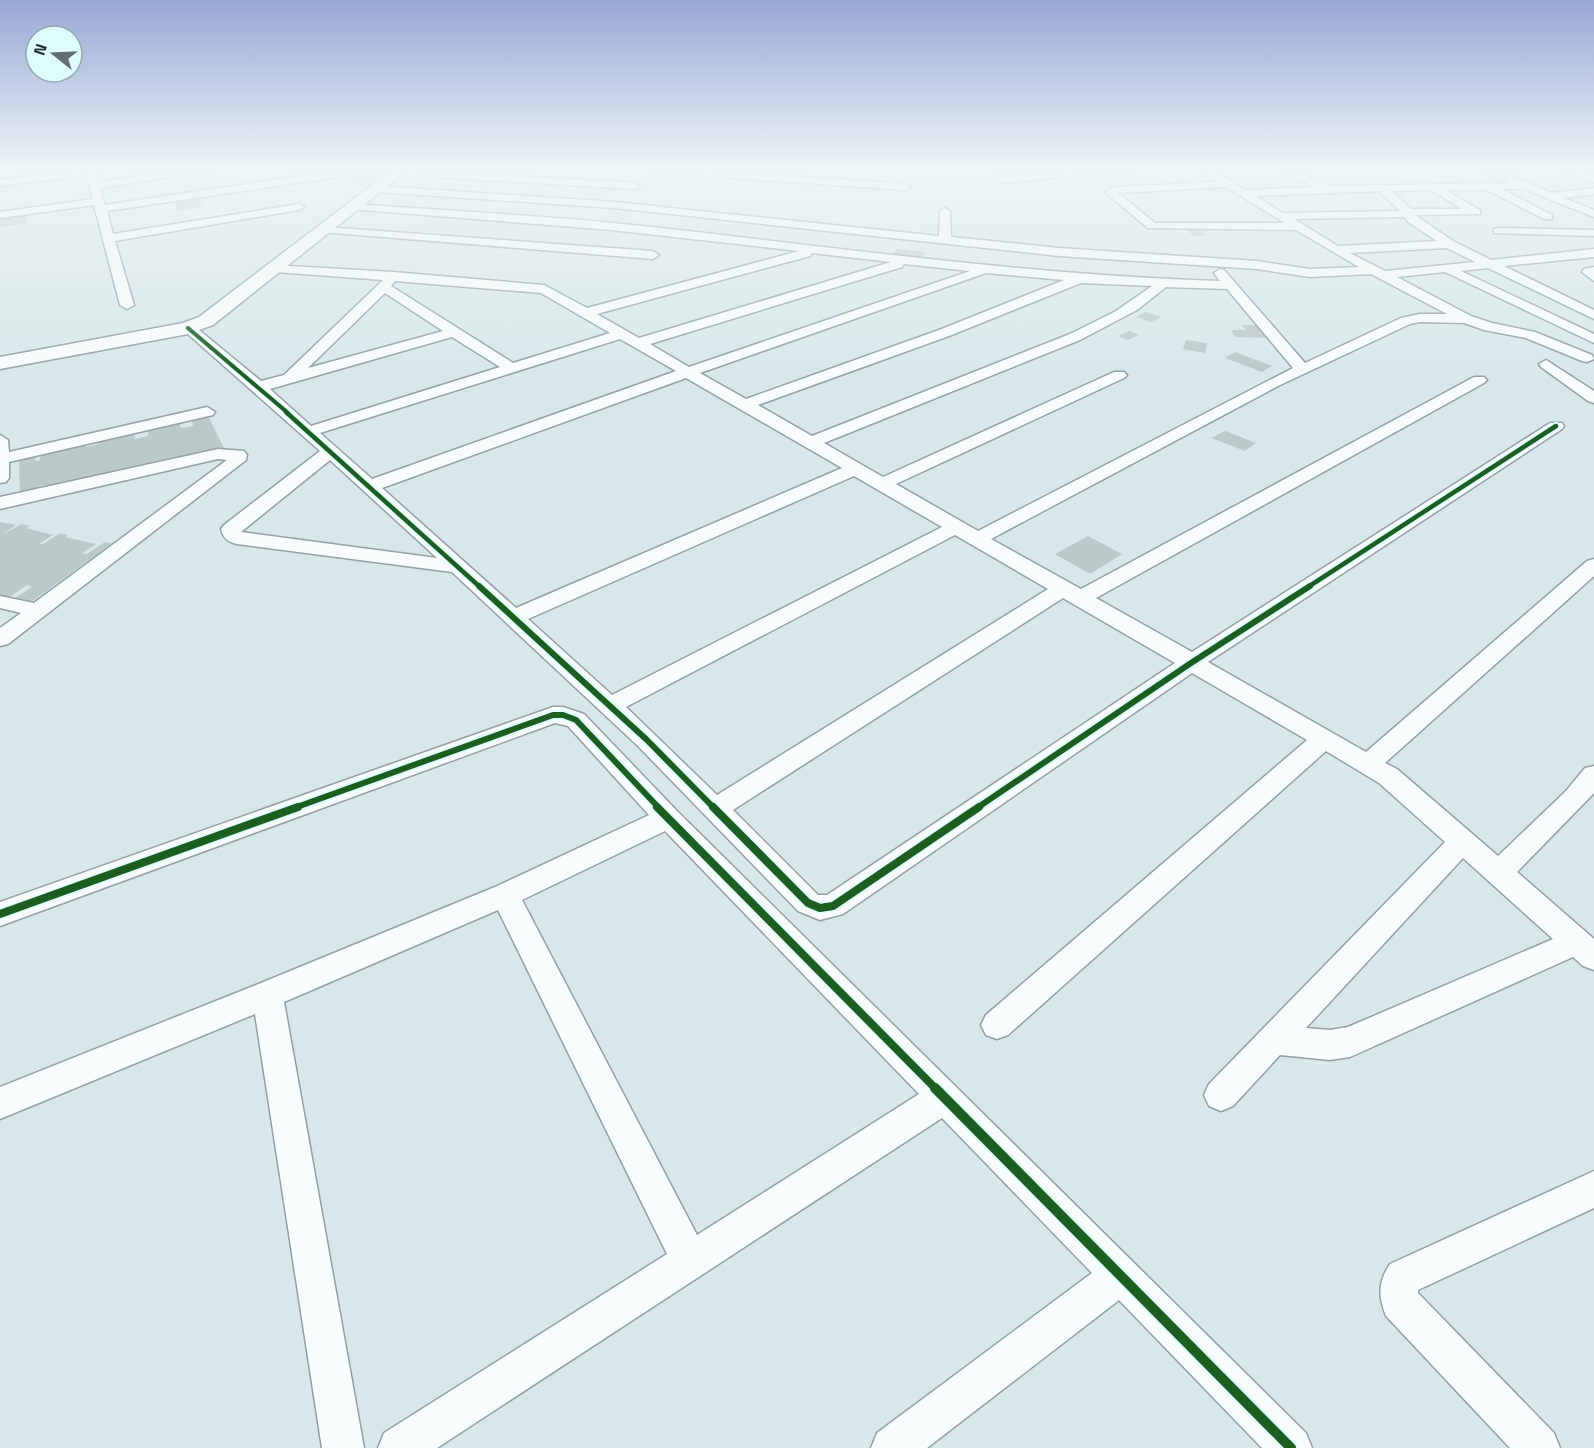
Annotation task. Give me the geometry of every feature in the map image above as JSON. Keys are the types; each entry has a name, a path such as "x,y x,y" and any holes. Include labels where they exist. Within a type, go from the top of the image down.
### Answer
{"street":[{"path":"119,237 110,238 127,304"},
{"path":"0,363 188,328 206,321 309,243 328,237 653,255"},
{"path":"692,237 989,270 1162,284 1230,285"},
{"path":"920,237 1213,264 1257,265 1310,273 1446,268 1594,253"},
{"path":"1314,237 1472,322 1545,315"},
{"path":"1438,237 1594,315"},
{"path":"1336,250 1449,244"},
{"path":"585,314 818,250"},
{"path":"308,432 511,368 629,338 907,261"},
{"path":"1213,264 1302,369"},
{"path":"276,268 388,282 544,289 1388,776 1585,950 1350,1042 1330,1044 1273,1041"},
{"path":"1446,268 1594,339"},
{"path":"369,486 687,372 989,270"},
{"path":"1594,271 1588,272 1594,277"},
{"path":"744,405 944,333 1080,278"},
{"path":"388,282 454,332 511,368"},
{"path":"288,378 388,282"},
{"path":"810,443 1075,337 1109,321 1153,293 1162,284"},
{"path":"976,539 1302,369 1406,321 1420,318 1472,322 1530,334 1591,358"},
{"path":"188,328 330,451 513,617 609,706 808,903 820,908 833,906 1191,663 1556,426"},
{"path":"258,387 454,332"},
{"path":"1591,358 1545,364 1594,398"},
{"path":"881,484 1119,375"},
{"path":"715,809 1071,594 1479,380"},
{"path":"1,459 207,412"},
{"path":"0,440 0,478"},
{"path":"330,451 231,529 232,534 237,538 458,567"},
{"path":"0,503 218,454 238,455 237,460 0,639"},
{"path":"513,617 855,469"},
{"path":"609,706 956,527"},
{"path":"1368,764 1594,566"},
{"path":"0,602 38,610"},
{"path":"0,914 553,715 563,715 576,720 668,818 1291,1448"},
{"path":"997,1025 1324,739"},
{"path":"1498,873 1575,798 1594,775"},
{"path":"0,1102 267,995 506,895 668,818"},
{"path":"1221,1095 1462,842"},
{"path":"506,895 690,1261"},
{"path":"267,995 343,1448"},
{"path":"399,1448 944,1097"},
{"path":"1539,1448 1400,1302 1398,1285 1403,1277 1594,1189"},
{"path":"892,1448 1121,1275"}],"building":[{"path":"897,249 925,252 920,261 890,258"},
{"path":"1146,312 1161,317 1151,322 1136,317"},
{"path":"1242,325 1257,325 1268,338 1235,337 1231,330 1246,330"},
{"path":"1129,331 1139,335 1128,340 1118,336"},
{"path":"1186,340 1207,343 1205,353 1183,349"},
{"path":"1235,352 1272,366 1262,372 1225,358"},
{"path":"208,416 224,448 44,493 44,485 39,486 39,492 20,497 19,459 36,454 35,461 40,460 40,452 85,443 86,447 99,444 99,441 134,433 135,439 148,436 148,430 179,423 181,428 193,426 192,420"},
{"path":"1225,431 1256,443 1245,451 1211,438"},
{"path":"0,522 16,525 1,535 22,524 30,526 26,528 53,535 39,544 43,544 60,533 68,535 65,537 96,544 82,553 87,554 105,542 112,543 31,602 13,599 32,587 27,585 10,597 0,595"},
{"path":"1088,536 1122,554 1090,574 1055,554"}],"cycle path":[{"path":"188,328 234,365 406,519 647,740 808,903 820,908 833,906 1191,663 1556,426"},
{"path":"0,914 553,715 563,715 576,720 668,818 1291,1448"}]}
